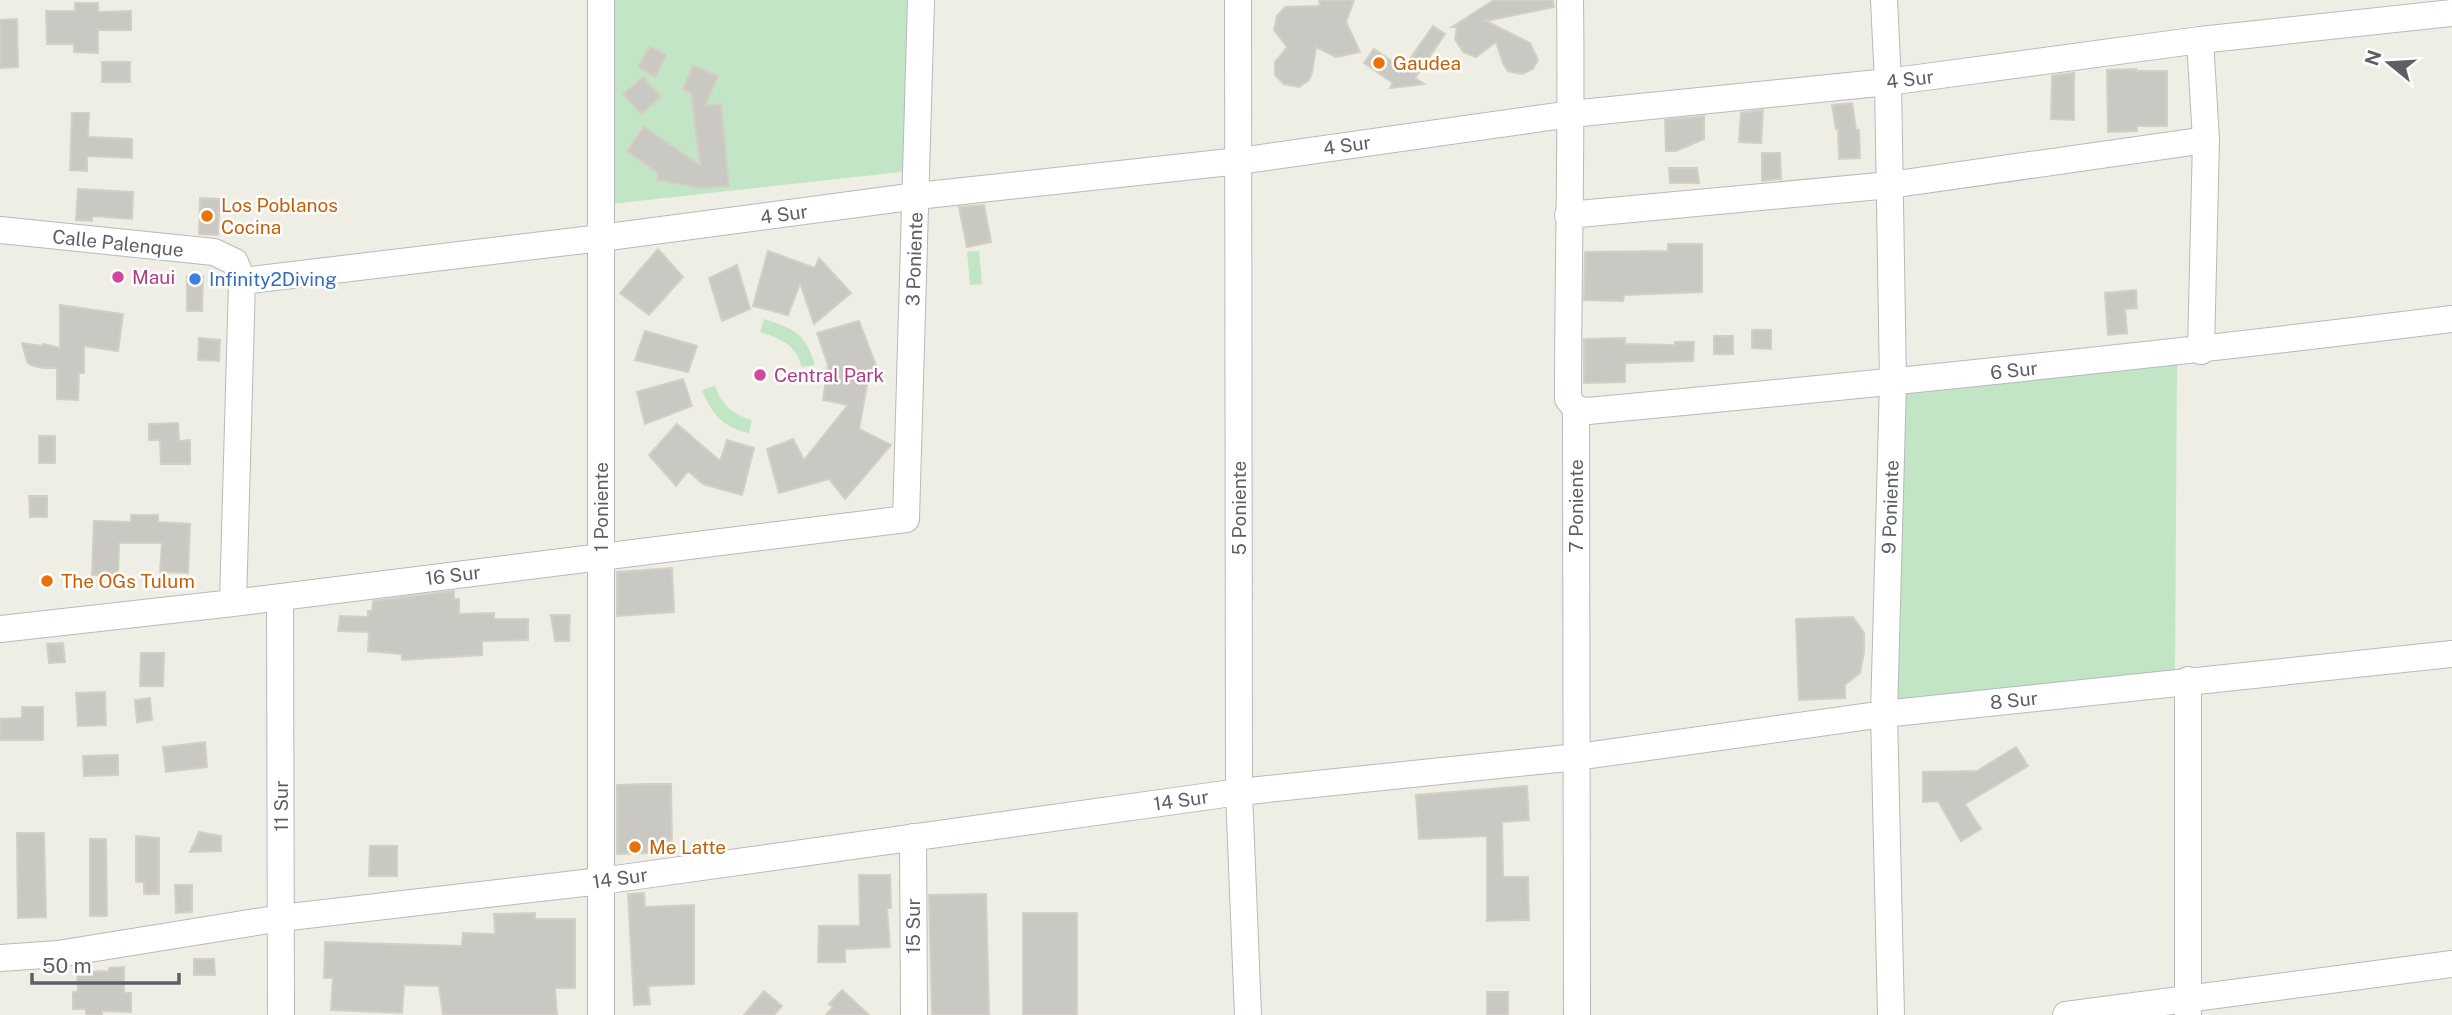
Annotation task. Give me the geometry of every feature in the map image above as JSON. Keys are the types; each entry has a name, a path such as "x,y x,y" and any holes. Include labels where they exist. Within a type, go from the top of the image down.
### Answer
{"street":[{"name":"1 Poniente","path":"601,0 601,1015"},
{"name":"3 Poniente","path":"905,519 921,0"},
{"name":"5 Poniente","path":"1238,0 1239,792 1248,1015"},
{"name":"7 Poniente","path":"1570,0 1572,114 1568,215 1568,399 1576,410 1577,1015"},
{"name":"9 Poniente","path":"1884,0 1893,383 1884,714 1891,1015"},
{"name":"4 Sur","path":"239,271 601,239 917,196 1239,161 1572,114 1888,82 2200,40 2452,13"},
{"path":"2200,40 2206,140 2200,351"},
{"path":"1568,215 1890,185 2206,140"},
{"name":"Calle Palenque","path":"0,230 214,252 239,271"},
{"path":"233,603 239,271"},
{"name":"6 Sur","path":"1576,410 1893,383 2200,351 2452,319"},
{"name":"16 Sur","path":"0,629 233,603 905,519"},
{"name":"11 Sur","path":"280,597 282,1015"},
{"name":"8 Sur","path":"1577,757 1884,714 2452,654"},
{"path":"2187,1007 2188,681"},
{"name":"14 Sur","path":"0,958 58,954 281,918 601,881 1239,792 1577,757"},
{"name":"15 Sur","path":"913,837 914,1015"},
{"path":"2066,1015 2187,1007 2452,964"}],"green space":[{"path":"608,0 909,0 910,171 611,204"},
{"path":"979,251 982,284 970,285 967,252"},
{"path":"764,319 784,326 803,339 815,365 802,367 796,353 787,344 760,332"},
{"path":"2177,363 2175,672 1892,706 1900,388"},
{"path":"715,386 729,408 752,420 749,433 732,428 714,413 702,390"}],"building":[{"path":"1319,0 1354,0 1346,22 1360,52 1336,57 1316,47 1309,80 1299,87 1284,84 1275,75 1275,62 1287,47 1274,30 1277,16 1285,7 1320,6"},
{"path":"1494,0 1553,0 1554,7 1486,21 1530,43 1538,60 1533,69 1522,74 1508,71 1496,42 1476,57 1463,52 1455,39 1457,27 1452,27"},
{"path":"75,3 98,3 98,12 131,11 131,30 98,30 98,53 74,52 74,44 47,44 46,11 75,11"},
{"path":"17,19 18,67 0,68 0,20"},
{"path":"1433,26 1445,34 1415,78 1424,84 1390,88 1393,83 1364,63 1374,49 1403,69"},
{"path":"650,46 666,55 655,77 638,67"},
{"path":"102,62 130,62 130,82 102,82"},
{"path":"693,65 718,76 705,106 721,104 729,186 702,188 657,180 658,173 627,151 644,127 700,165 691,93 683,89"},
{"path":"2107,70 2167,71 2167,126 2137,126 2137,131 2108,132"},
{"path":"2074,73 2074,120 2051,119 2052,76"},
{"path":"643,77 661,97 641,114 623,94"},
{"path":"1852,103 1856,130 1859,130 1860,158 1839,159 1838,129 1832,105"},
{"path":"1763,110 1761,143 1739,142 1741,113"},
{"path":"72,113 89,113 88,137 132,139 132,158 87,156 87,171 70,170"},
{"path":"1704,116 1704,139 1676,151 1666,151 1665,120"},
{"path":"1762,153 1780,153 1781,179 1762,181"},
{"path":"1669,168 1697,168 1699,183 1670,183"},
{"path":"78,189 133,192 132,219 92,216 92,221 76,220"},
{"path":"200,198 220,199 218,235 199,234"},
{"path":"984,205 991,242 967,247 959,207"},
{"path":"1668,244 1702,244 1702,292 1624,295 1623,301 1584,300 1585,252 1668,251"},
{"path":"658,249 683,277 649,315 620,293"},
{"path":"768,251 815,268 819,258 851,293 814,324 800,283 788,315 753,306"},
{"path":"737,265 750,309 722,321 709,278"},
{"path":"187,276 203,276 202,311 187,311"},
{"path":"2136,290 2137,308 2125,309 2127,333 2108,335 2105,293"},
{"path":"60,305 123,314 118,351 84,346 84,373 79,373 78,400 57,399 57,368 31,365 27,362 22,343 60,348"},
{"path":"859,321 877,368 870,369 859,429 891,445 845,499 829,479 779,493 767,449 793,439 804,460 848,405 823,400 828,365 817,333"},
{"path":"1752,330 1771,330 1771,349 1752,348"},
{"path":"645,331 697,346 688,372 635,360"},
{"path":"1714,336 1733,336 1733,354 1714,354"},
{"path":"199,338 220,340 219,361 198,360"},
{"path":"1625,338 1625,344 1675,345 1675,342 1694,342 1693,361 1625,363 1625,382 1584,383 1584,339"},
{"path":"683,379 692,406 645,424 637,392"},
{"path":"178,423 179,441 190,440 190,464 161,464 160,440 149,440 149,424"},
{"path":"677,424 720,461 727,440 754,448 742,495 703,484 688,471 676,486 649,455"},
{"path":"39,436 55,436 55,463 39,463"},
{"path":"29,496 47,496 47,517 30,517"},
{"path":"131,515 158,515 158,522 190,524 188,573 160,572 162,543 119,543 118,576 92,575 94,521 131,522"},
{"path":"672,568 674,612 617,616 617,572"},
{"path":"454,591 454,599 459,599 459,614 494,613 494,619 528,619 528,640 482,641 482,655 402,660 402,654 368,651 369,632 338,631 340,616 368,617 373,601"},
{"path":"551,615 570,615 569,641 555,641"},
{"path":"1853,617 1864,633 1864,652 1860,673 1845,685 1845,698 1799,700 1796,619"},
{"path":"63,643 65,662 49,663 47,644"},
{"path":"141,653 164,653 163,686 140,686"},
{"path":"105,692 106,725 78,726 76,693"},
{"path":"150,698 152,720 137,722 135,700"},
{"path":"22,707 43,707 43,740 0,740 0,719 22,718"},
{"path":"205,742 207,767 166,772 163,747"},
{"path":"2016,747 2028,766 1965,804 1981,829 1961,841 1938,801 1923,802 1923,772 1977,771"},
{"path":"118,755 118,775 84,776 83,756"},
{"path":"671,784 672,845 648,846 648,853 617,854 617,785"},
{"path":"1527,786 1529,820 1502,822 1503,877 1528,877 1529,920 1487,921 1487,836 1419,839 1416,795"},
{"path":"199,832 221,836 221,851 190,852"},
{"path":"17,833 44,833 46,917 18,918"},
{"path":"136,836 159,838 159,894 144,894 144,882 136,882"},
{"path":"90,839 106,839 107,916 90,916"},
{"path":"370,846 397,846 397,876 369,876"},
{"path":"859,875 890,875 891,908 887,908 890,947 845,949 845,962 818,962 819,926 860,926"},
{"path":"175,885 192,885 192,912 176,913"},
{"path":"644,893 645,907 694,905 694,984 648,986 650,1004 634,1005 628,894"},
{"path":"986,894 989,1015 932,1015 929,895"},
{"path":"535,913 535,919 575,919 575,988 555,988 557,1015 443,1015 439,986 404,985 402,1013 331,1010 333,978 324,978 325,942 462,946 463,933 495,934 494,914"},
{"path":"1023,913 1077,913 1077,1015 1023,1015"},
{"path":"194,959 214,959 215,975 194,975"},
{"path":"124,967 124,993 131,993 131,1012 102,1011 102,1015 86,1015 86,1009 73,1009 73,992 78,992 77,972 109,971 109,968"},
{"path":"842,990 869,1015 826,1015 833,1007 829,1004"},
{"path":"764,991 782,1006 774,1015 744,1015"},
{"path":"1487,992 1508,992 1508,1015 1487,1015"}],"place":[{"name":"Gaudea","path":"1379,63"},
{"name":"Los Poblanos Cocina","path":"207,216"},
{"name":"Maui","path":"118,277"},
{"name":"Infinity2Diving","path":"195,279"},
{"name":"Central Park","path":"760,375"},
{"name":"The OGs Tulum","path":"47,581"},
{"name":"Me Latte","path":"635,847"}]}
